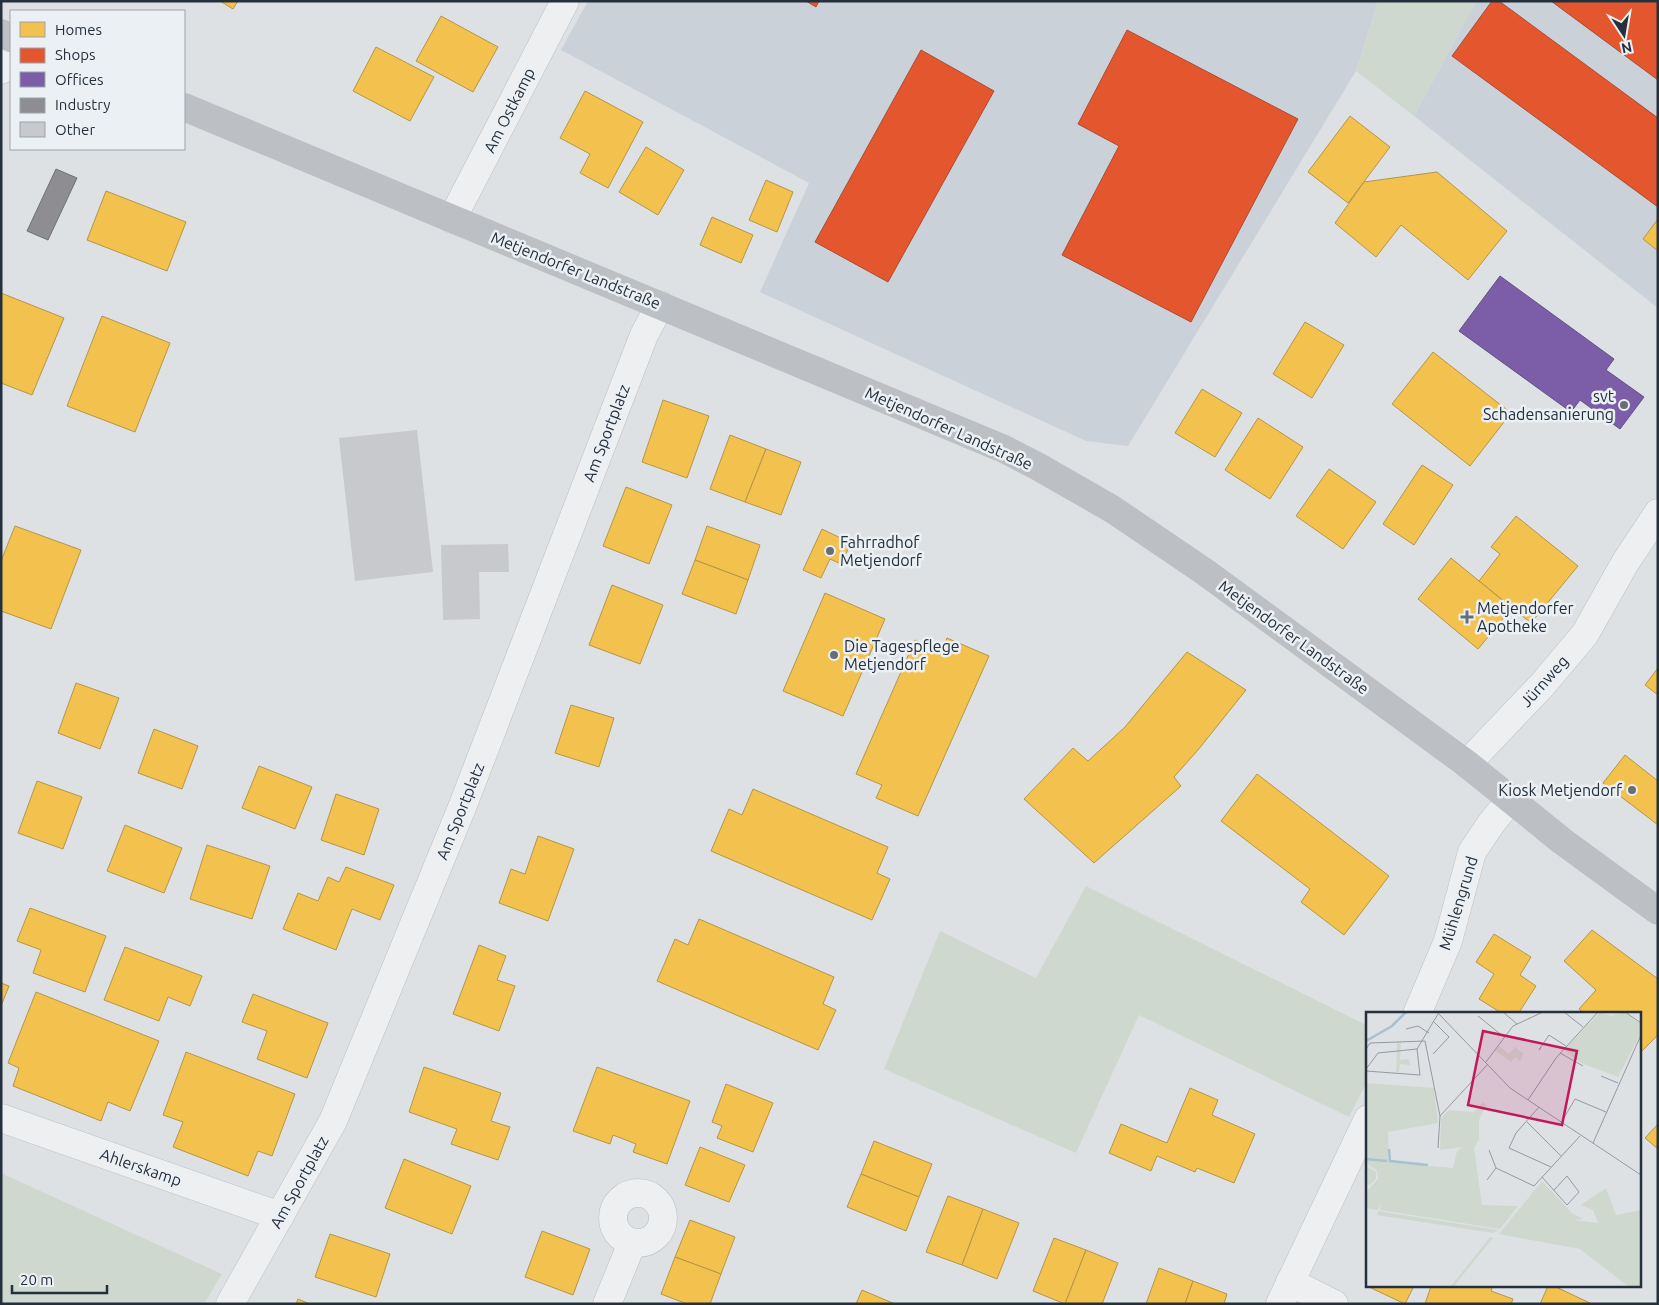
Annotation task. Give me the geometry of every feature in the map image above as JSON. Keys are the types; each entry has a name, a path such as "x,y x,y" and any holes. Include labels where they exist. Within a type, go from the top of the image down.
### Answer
{"main road":[{"name":"Metjendorfer Landstraße","path":"185,107 1004,449 1045,470 1112,509 1205,572 1467,764 1562,841 1658,911"}],"street":[{"name":"Am Ostkamp","path":"452,219 565,1"},
{"path":"1,70 10,48"},
{"name":"Am Sportplatz","path":"230,1304 333,1121 463,805 644,336 660,304"},
{"name":"Jürnweg","path":"1467,764 1543,684 1585,634 1625,563 1658,513"},
{"name":"Mühlengrund","path":"1418,1012 1448,941 1472,852 1510,800"},
{"name":"Ahlerskamp","path":"1,1118 280,1216"},
{"path":"1334,1304 1285,1293 1366,1123"},
{"path":"607,1304 632,1243"}],"shaded area":[{"path":"588,1 1378,1 1356,71 1128,446 1086,441 760,292 809,183 561,50"},
{"path":"1378,1 1476,1 1414,116 1356,71"},
{"path":"1476,1 1658,1 1658,308 1414,116"},
{"path":"1086,886 1366,1025 1366,1084 1349,1117 1139,1015 1076,1153 884,1069 940,931 1036,978"},
{"path":"1,1173 222,1274 204,1304 1,1304"}],"building: Homes":[{"path":"220,1 238,1 233,9"},
{"path":"441,16 498,47 473,92 416,61"},
{"path":"376,47 434,77 410,121 353,91"},
{"path":"585,91 643,122 608,188 580,173 590,154 560,138"},
{"path":"1350,116 1390,147 1348,203 1308,172"},
{"path":"646,147 684,170 658,215 619,192"},
{"path":"1437,172 1507,231 1468,280 1401,225 1376,257 1335,223 1364,182"},
{"path":"766,180 793,192 777,232 749,220"},
{"path":"106,191 186,222 167,271 87,240"},
{"path":"712,217 753,235 741,263 700,245"},
{"path":"1658,219 1658,251 1643,239"},
{"path":"1,293 64,318 32,395 1,383"},
{"path":"102,316 170,343 135,432 67,406"},
{"path":"1305,322 1344,345 1312,398 1273,374"},
{"path":"1433,352 1511,413 1470,466 1392,404"},
{"path":"1202,389 1242,413 1215,457 1175,433"},
{"path":"663,400 709,416 687,478 642,462"},
{"path":"1258,418 1303,447 1270,499 1225,470"},
{"path":"730,435 766,449 745,502 710,489"},
{"path":"766,449 801,462 781,515 745,502"},
{"path":"1422,465 1453,485 1414,545 1383,524"},
{"path":"1329,469 1376,502 1343,549 1296,516"},
{"path":"626,487 672,505 649,564 603,546"},
{"path":"1516,516 1578,566 1531,623 1479,581 1500,554 1491,547"},
{"path":"15,526 81,550 51,629 1,611 1,561"},
{"path":"707,526 760,545 748,580 695,560"},
{"name":"Fahrradhof Metjendorf","path":"822,529 851,543 841,564 830,559 821,578 803,570"},
{"path":"1451,558 1512,608 1478,649 1418,599"},
{"path":"695,560 748,580 736,614 682,594"},
{"path":"612,585 663,605 640,664 589,645"},
{"name":"Die Tagespflege Metjendorf","path":"825,593 885,619 843,716 783,691"},
{"path":"947,638 989,656 918,816 876,798 882,785 856,774 915,640 942,651"},
{"path":"1187,652 1246,690 1174,777 1181,786 1094,863 1024,799 1073,748 1088,761 1125,727"},
{"path":"1658,668 1658,695 1645,685"},
{"path":"76,683 119,698 100,749 58,733"},
{"path":"571,705 614,718 599,767 555,753"},
{"path":"154,729 198,746 182,789 138,773"},
{"path":"1625,755 1658,781 1658,825 1603,783"},
{"path":"259,766 312,787 295,829 242,808"},
{"path":"1257,774 1389,876 1344,935 1301,902 1310,889 1221,821"},
{"path":"37,781 82,797 63,849 18,833"},
{"path":"753,789 888,847 877,873 890,879 872,920 711,851 729,809 742,815"},
{"path":"336,794 379,809 364,855 321,840"},
{"path":"125,825 182,848 164,893 107,871"},
{"path":"538,836 574,849 548,921 499,903 511,869 525,874"},
{"path":"207,845 270,866 252,919 190,899"},
{"path":"346,867 394,885 380,920 352,909 336,950 283,929 298,893 318,901 328,877 339,882"},
{"path":"30,908 106,936 85,992 33,973 41,950 17,941"},
{"path":"699,919 834,977 823,1004 836,1010 818,1050 657,981 675,939 688,945"},
{"path":"1592,930 1658,979 1658,1035 1642,1051 1642,1012 1583,1012 1579,1009 1596,990 1564,961"},
{"path":"1494,934 1531,957 1520,975 1536,986 1519,1012 1500,1012 1479,999 1494,974 1476,962"},
{"path":"479,945 506,956 497,980 515,986 499,1031 453,1014"},
{"path":"125,947 202,976 190,1006 168,997 159,1021 104,1000"},
{"path":"1,983 9,986 1,1006"},
{"path":"36,992 159,1041 130,1111 108,1102 101,1121 13,1086 19,1068 8,1063"},
{"path":"253,994 328,1023 307,1078 257,1059 267,1031 242,1022"},
{"path":"186,1052 295,1094 272,1156 258,1151 248,1176 173,1147 183,1122 163,1115"},
{"path":"424,1067 501,1093 491,1121 510,1127 498,1160 451,1144 457,1129 409,1112"},
{"path":"597,1067 690,1101 667,1164 633,1152 636,1144 613,1135 610,1144 573,1131"},
{"path":"726,1084 773,1103 753,1152 717,1138 722,1126 712,1122"},
{"path":"1190,1088 1218,1100 1212,1115 1255,1134 1234,1183 1197,1168 1195,1172 1157,1156 1151,1171 1109,1153 1121,1124 1167,1143"},
{"path":"1658,1124 1658,1149 1645,1138"},
{"path":"874,1141 932,1164 919,1197 861,1174"},
{"path":"700,1147 745,1165 729,1202 685,1185"},
{"path":"404,1159 471,1186 452,1234 385,1208"},
{"path":"861,1174 919,1197 906,1231 847,1207"},
{"path":"948,1196 983,1209 962,1265 926,1252"},
{"path":"983,1209 1019,1223 997,1279 962,1265"},
{"path":"690,1220 735,1237 721,1274 675,1257"},
{"path":"542,1231 590,1249 573,1295 525,1277"},
{"path":"330,1234 390,1254 376,1297 315,1277"},
{"path":"1054,1238 1086,1250 1065,1304 1033,1291"},
{"path":"1086,1250 1118,1263 1102,1304 1065,1304"},
{"path":"675,1257 721,1274 710,1304 687,1304 661,1294"},
{"path":"1159,1268 1193,1281 1185,1304 1146,1304"},
{"path":"1193,1281 1227,1294 1224,1304 1185,1304"},
{"path":"1371,1288 1413,1288 1405,1304"},
{"path":"1430,1288 1492,1288 1491,1291 1513,1299 1511,1304 1425,1304"},
{"path":"1547,1288 1558,1288 1592,1304 1540,1304"},
{"path":"862,1290 895,1304 856,1304"},
{"path":"298,1299 310,1304 296,1304"}],"building: Shops":[{"path":"806,1 819,1 816,7"},
{"path":"1492,1 1499,1 1658,118 1658,207 1452,56"},
{"path":"1551,1 1658,1 1658,80"},
{"path":"1127,30 1298,119 1191,322 1062,255 1119,146 1078,124"},
{"path":"921,50 994,91 888,282 815,242"}],"building: Offices":[{"path":"1500,276 1614,359 1606,370 1644,397 1620,429 1580,400 1571,412 1459,331"}],"building: Industry":[{"path":"56,169 77,178 48,240 27,231"}],"building: Other":[{"path":"417,430 433,572 355,581 339,438"},
{"path":"508,544 509,572 479,572 480,619 443,620 441,545"}],"place":[{"name":"svt Schadensanierung","path":"1624,405"},
{"name":"Fahrradhof Metjendorf","path":"830,551"},
{"name":"Metjendorfer Apotheke","path":"1467,617"},
{"name":"Die Tagespflege Metjendorf","path":"834,655"},
{"name":"Kiosk Metjendorf","path":"1632,790"}]}
